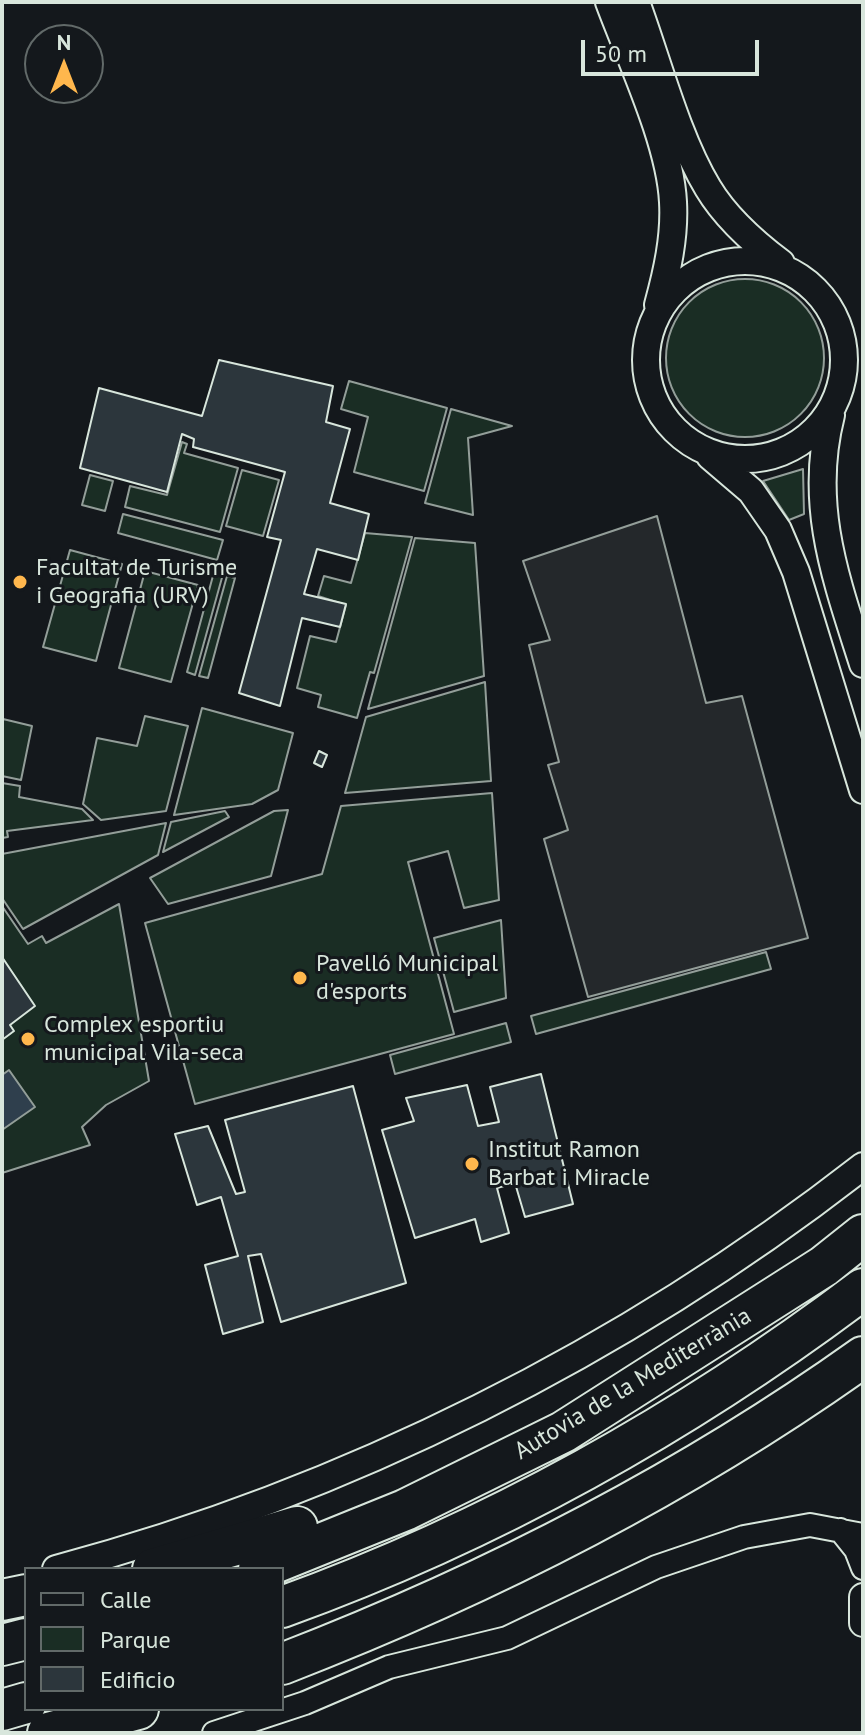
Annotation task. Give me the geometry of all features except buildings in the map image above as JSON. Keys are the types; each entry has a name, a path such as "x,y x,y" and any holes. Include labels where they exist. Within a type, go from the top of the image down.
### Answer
{"highway":[{"name":"Autovia de la Mediterrània","path":"264,1567 405,1510 563,1432 824,1266 863,1235"},
{"name":"Autovia de la Mediterrània","path":"284,1606 334,1588 455,1534 612,1455 761,1363 863,1289"},
{"path":"284,1663 438,1601 595,1525 743,1439 863,1357"},
{"path":"161,1567 336,1514 512,1442 563,1432"},
{"path":"2,1600 24,1595"},
{"path":"2,1645 24,1640"},
{"path":"2,1688 24,1683"},
{"path":"2,1710 24,1704"},
{"path":"48,1733 130,1711"}],"street":[{"path":"609,2 665,156 673,200 666,273 646,346 646,376 656,405 674,430 751,491 778,530 796,572 863,790"},
{"path":"636,2 690,150 708,187 754,242 818,292 863,351"},
{"path":"655,317 673,290 700,271 720,264 763,261 794,273"},
{"path":"836,318 844,348 843,379 821,451 820,493 835,576 863,664"},
{"path":"700,449 729,458 760,458 789,449 814,432 833,408"},
{"path":"63,1567 164,1537 313,1482 410,1441 498,1397 588,1350 699,1281 863,1166"},
{"path":"284,1710 389,1667 507,1638 656,1567 744,1537 798,1526 827,1526 863,1535"},
{"path":"840,1530 856,1550 863,1568"},
{"path":"2,1584 24,1578"},
{"path":"863,1597 863,1623"},
{"path":"214,1733 281,1711"}],"green space":[{"path":"745,279 775,285 801,302 818,328 824,358 818,388 801,414 775,431 745,437 715,431 689,414 672,388 666,358 672,328 689,302 715,285"},
{"path":"349,381 447,408 424,491 354,472 368,417 341,409"},
{"path":"451,409 512,426 468,438 473,515 425,503"},
{"path":"182,442 187,444 184,453 238,468 220,532 125,507 130,486 167,495"},
{"path":"803,469 804,514 789,520 763,481"},
{"path":"242,470 279,480 263,536 226,526"},
{"path":"90,475 113,481 105,511 82,505"},
{"path":"123,514 223,540 217,560 118,533"},
{"path":"365,533 412,537 374,673 370,672 357,718 318,707 321,695 297,688 310,636 336,642 346,605 318,596 324,576 351,583"},
{"path":"415,538 475,543 484,676 368,709"},
{"path":"70,550 122,564 96,661 43,647"},
{"path":"145,571 198,585 171,682 119,668"},
{"path":"214,572 223,574 195,675 187,672"},
{"path":"227,576 235,578 208,678 199,676"},
{"path":"485,682 491,781 345,793 366,717"},
{"path":"202,708 293,733 278,790 252,804 174,815"},
{"path":"145,716 188,726 166,811 101,820 83,804 97,738 137,746"},
{"path":"3,719 32,726 21,780 2,776"},
{"path":"2,783 20,786 19,797 82,809 93,820 7,831 8,837 2,838"},
{"name":"Pavelló Municipal d'esports","path":"492,793 499,900 464,908 448,851 408,862 454,1034 195,1104 145,923 322,874 341,806"},
{"path":"288,810 271,876 168,904 150,878 274,811"},
{"path":"225,811 229,817 163,852 171,822"},
{"path":"166,823 158,855 23,929 2,898 2,854"},
{"path":"119,904 149,1081 106,1105 82,1127 90,1145 2,1173 2,906 28,944 42,936 46,943"},
{"path":"501,920 506,998 454,1012 434,938"},
{"path":"766,952 771,969 536,1034 531,1016"},
{"path":"506,1023 511,1042 395,1074 390,1055"}],"shaded area":[{"path":"657,516 706,703 742,696 808,938 588,997 544,839 568,830 548,765 559,762 529,645 550,640 523,561"}],"water":[{"path":"9,1070 35,1107 2,1130 2,1075"}],"place":[{"name":"Facultat de Turisme i Geografia (URV)","path":"20,582"},
{"name":"Pavelló Municipal d'esports","path":"300,978"},
{"name":"Complex esportiu municipal Vila-seca","path":"28,1039"},
{"name":"Institut Ramon Barbat i Miracle","path":"472,1164"}]}
